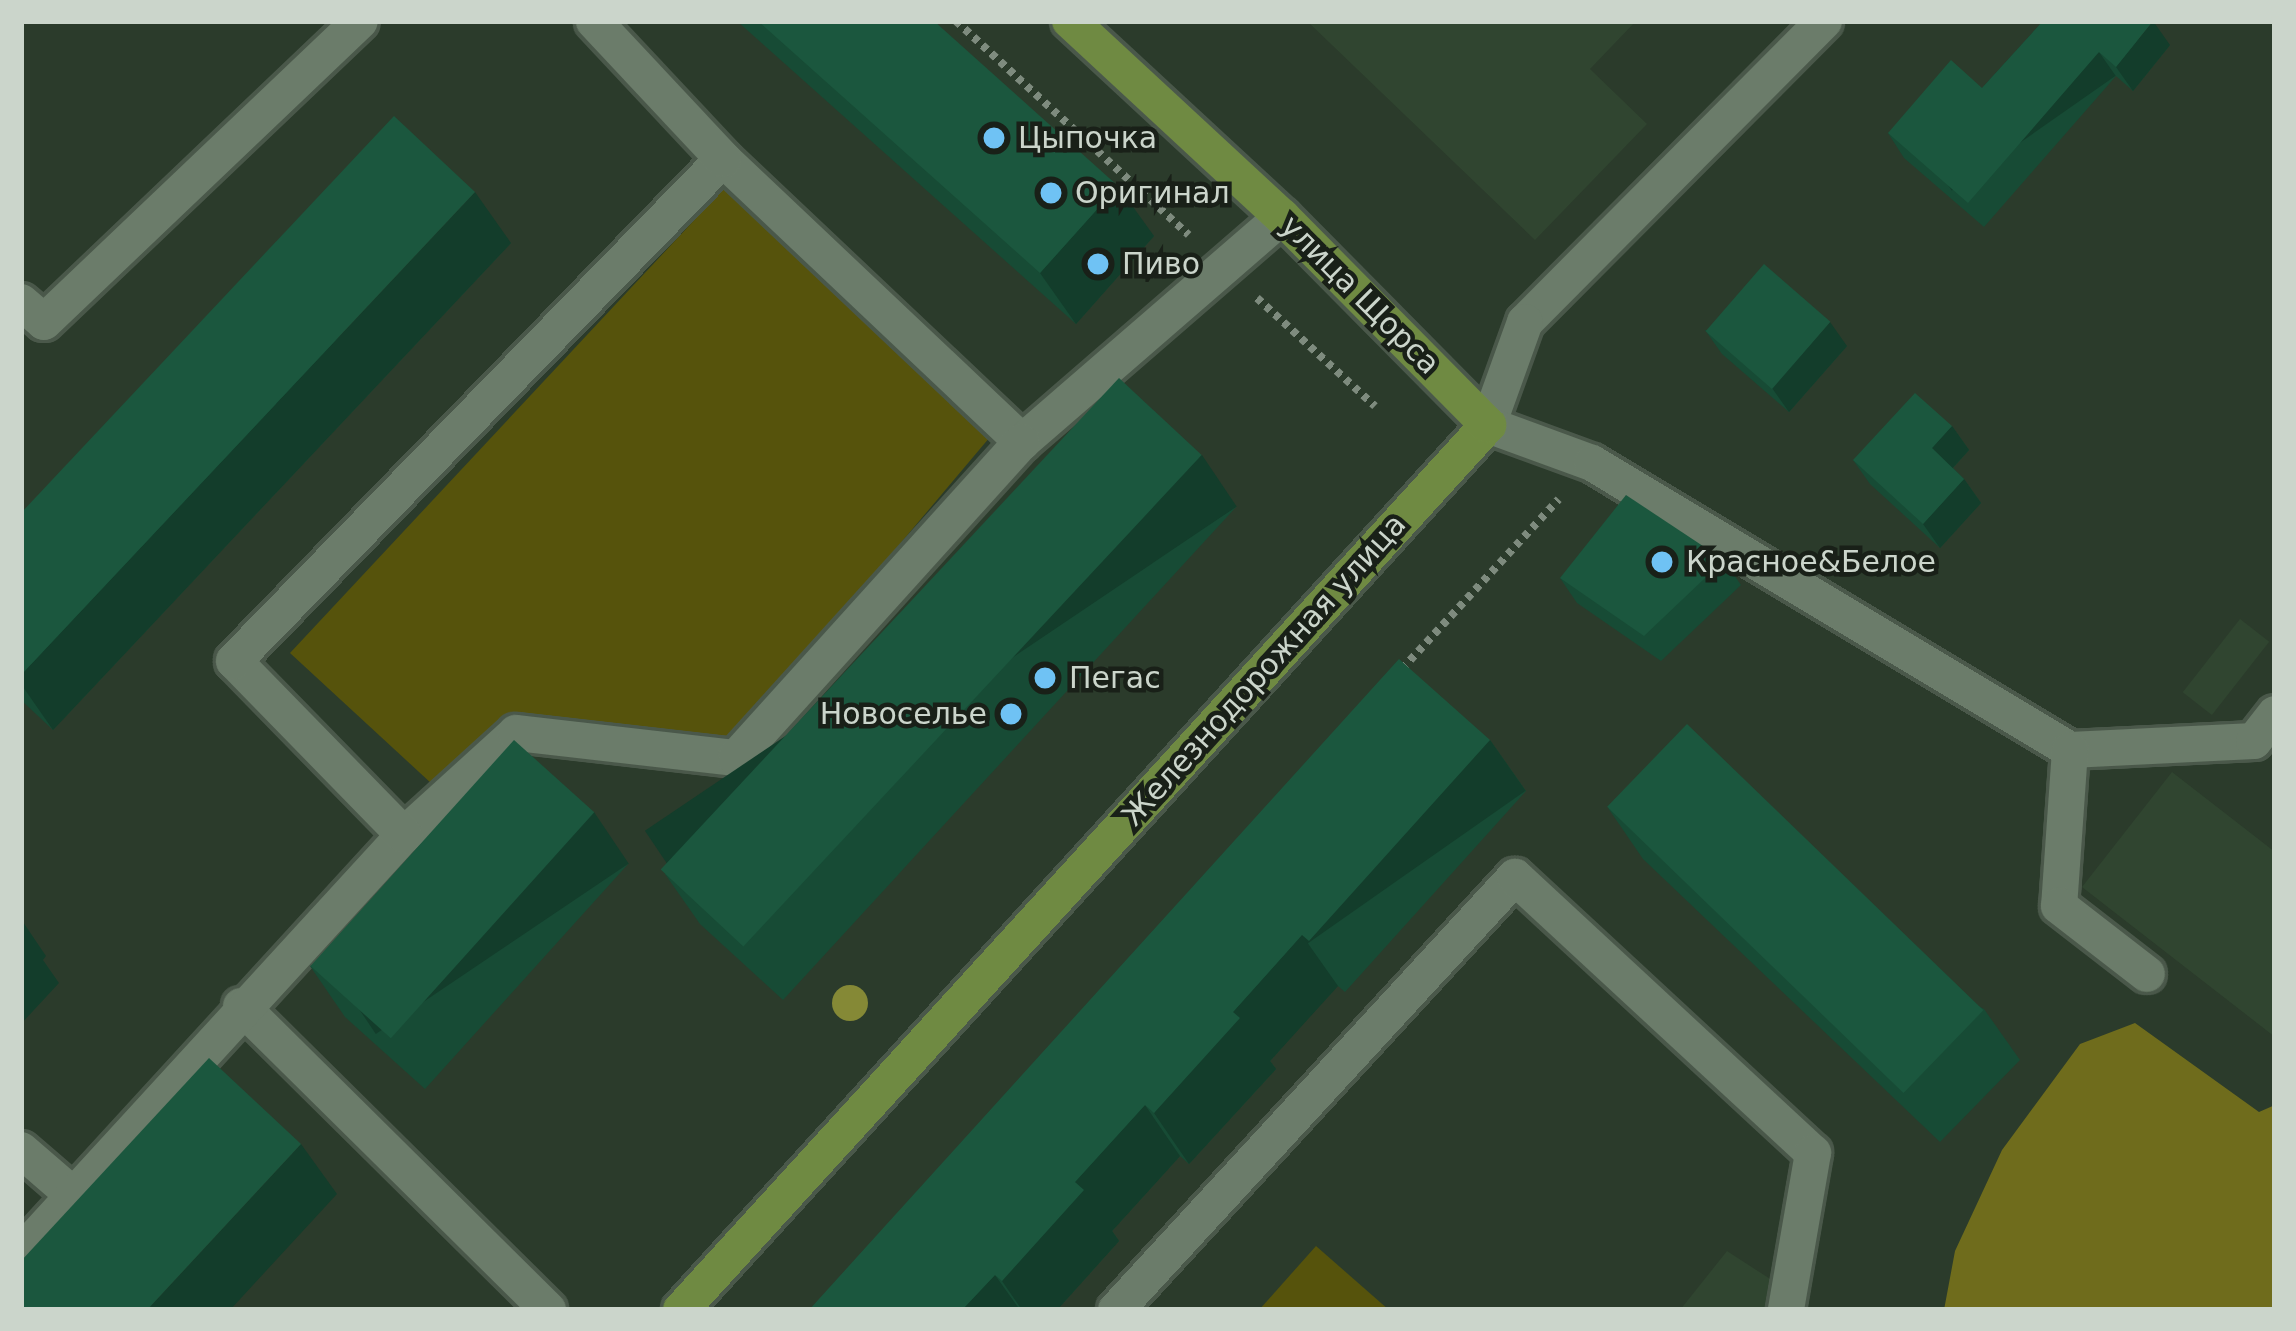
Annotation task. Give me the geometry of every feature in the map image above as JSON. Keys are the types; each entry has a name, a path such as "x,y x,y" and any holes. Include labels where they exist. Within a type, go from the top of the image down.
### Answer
{"main road":[{"name":"улица Щорса","path":"1070,21 1282,217 1488,425"},
{"name":"Железнодорожная улица","path":"681,1310 1488,425"}],"street":[{"path":"21,302 44,322 360,21"},
{"path":"594,21 723,159 1022,442"},
{"name":"Железнодорожная улица","path":"1488,425 1525,322 1824,21"},
{"path":"404,835 234,662 723,159"},
{"path":"21,1253 241,1006 404,835 516,733 736,758 1022,442 1282,217"},
{"path":"1488,425 1592,463 2070,750 2268,739"},
{"path":"2070,750 2059,907 2147,974"},
{"path":"1116,1310 1515,878 1813,1153 1786,1310"},
{"path":"241,1006 548,1310"},
{"path":"21,1150 74,1195"}],"path":[{"path":"956,21 1375,406"},
{"path":"1385,688 1592,463"}],"shaded area":[{"path":"1307,21 1636,21 1590,69 1647,124 1535,240"},
{"path":"728,184 990,437 733,742 512,718 432,784 290,653"},
{"path":"2240,619 2269,642 2212,715 2183,692"},
{"path":"2172,772 2275,852 2275,1037 2082,887"},
{"path":"2135,1023 2259,1112 2275,1105 2275,1310 1944,1310 1955,1251 2002,1150 2080,1044"},
{"path":"1316,1246 1389,1310 1259,1310"},
{"path":"1727,1251 1781,1286 1764,1310 1680,1310"}],"building":[{"path":"758,21 934,21 1118,186 1040,273"},
{"path":"2043,21 2153,21 2116,67 2099,52 1968,203 1888,133 1951,60 1982,88"},
{"path":"394,116 475,192 21,675 21,513"},
{"path":"1764,264 1830,322 1772,389 1706,331"},
{"path":"1119,378 1202,455 743,947 661,869"},
{"path":"1915,393 1952,426 1932,448 1964,479 1923,524 1853,460"},
{"path":"1626,495 1724,560 1644,636 1560,578"},
{"path":"1399,659 1490,740 1309,941 1302,935 1233,1012 1240,1018 1154,1113 1145,1105 1075,1182 1084,1190 1002,1281 995,1275 962,1310 809,1310"},
{"path":"1687,724 1983,1010 1903,1093 1607,807"},
{"path":"514,740 594,812 391,1038 311,966"},
{"path":"209,1058 301,1144 147,1310 21,1310 21,1261"}],"place":[{"name":"Цыпочка","path":"994,138"},
{"name":"Оригинал","path":"1051,193"},
{"name":"Пиво","path":"1098,264"},
{"name":"Красное&Белое","path":"1662,562"},
{"name":"Пегас","path":"1045,678"},
{"name":"Новоселье","path":"1011,714"}]}
